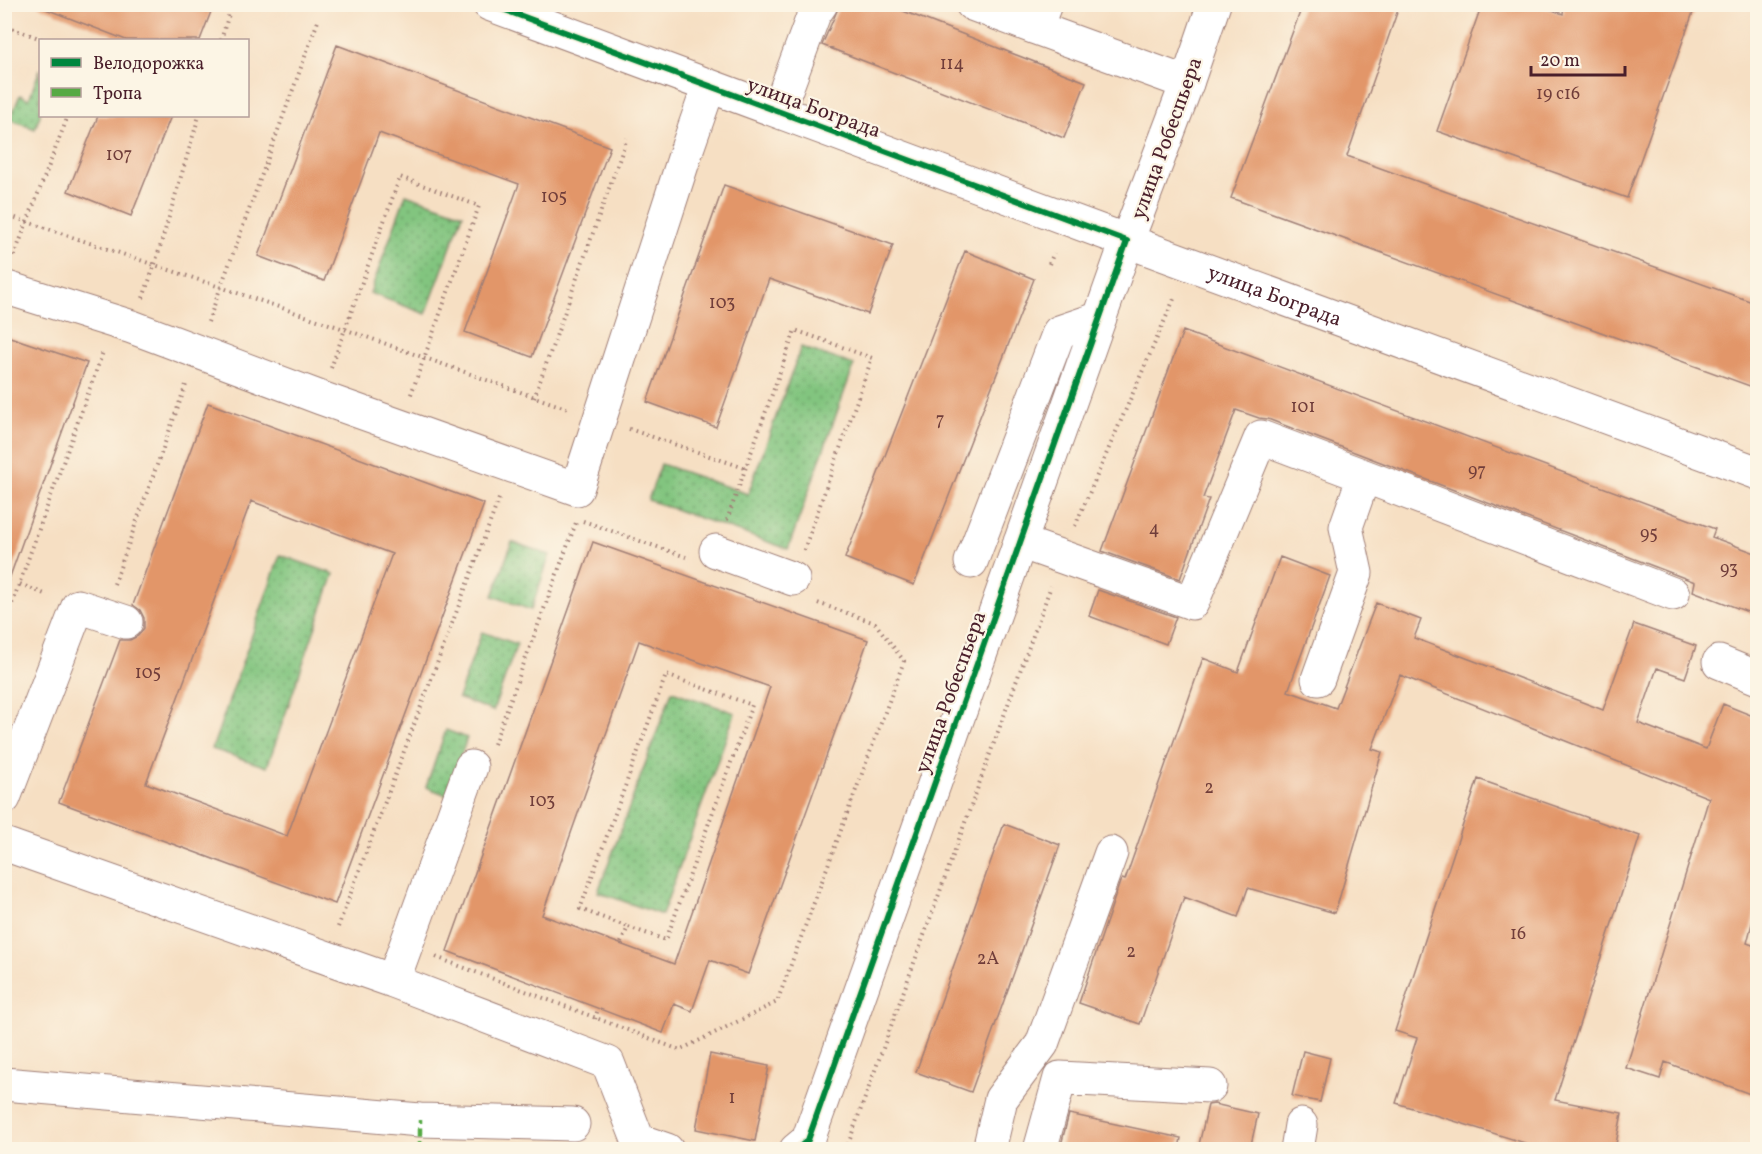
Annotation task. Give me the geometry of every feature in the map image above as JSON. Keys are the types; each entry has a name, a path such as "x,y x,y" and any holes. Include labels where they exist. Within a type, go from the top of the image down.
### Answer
{"street":[{"name":"улица Бограда","path":"489,4 1758,473"},
{"path":"778,111 814,14 821,4"},
{"path":"972,4 1041,16 1187,83"},
{"name":"улица Робеспьера","path":"796,1149 808,1140 1100,318 1215,4"},
{"path":"8,274 197,352 577,489 709,86"},
{"path":"971,562 1059,332 1100,318"},
{"path":"1020,542 1192,603 1261,437 1673,594"},
{"path":"1318,679 1356,573 1346,527 1364,476"},
{"path":"716,551 793,579"},
{"path":"4,798 78,606 115,618"},
{"path":"1719,662 1758,678"},
{"path":"393,981 481,760"},
{"path":"4,844 393,981 608,1063 638,1140 667,1149"},
{"path":"989,1149 1000,1099 1042,1044 1111,853"},
{"path":"1040,1149 1060,1078 1210,1086"},
{"path":"4,1084 420,1119 573,1124"}],"path":[{"path":"221,39 232,4"},
{"path":"115,618 197,352 318,21"},
{"path":"4,44 11,28 41,39"},
{"path":"8,274 26,221 69,117"},
{"path":"4,626 105,346 132,327 156,264 199,117"},
{"path":"534,398 627,138"},
{"path":"321,398 400,177 479,206 401,426"},
{"path":"4,214 344,329 534,398 745,468"},
{"path":"1049,264 1054,253"},
{"path":"846,1149 1061,558 1174,299"},
{"path":"716,551 795,330 872,358 793,579"},
{"path":"337,930 501,492"},
{"path":"481,760 577,519 585,514"},
{"path":"680,1050 777,1002 904,661 875,623"},
{"path":"666,675 752,705 666,940 628,927 580,909 666,675"},
{"path":"621,943 628,927"}],"green space":[{"path":"39,72 39,117 35,129 10,119 20,95 29,99"},
{"path":"406,194 463,214 426,314 370,293"},
{"path":"801,347 854,365 788,549 648,500 661,464 748,494"},
{"path":"512,542 550,555 531,610 493,596"},
{"path":"280,555 334,574 267,767 212,749"},
{"path":"482,632 517,644 493,711 458,698"},
{"path":"672,691 735,713 662,915 598,892"},
{"path":"446,730 467,738 447,795 426,787"}],"building":[{"path":"38,4 214,4 200,39 123,39 38,6"},
{"path":"840,4 885,4 1086,82 1064,138 822,45"},
{"path":"1303,4 1400,4 1347,156 1758,304 1758,389 1231,198"},
{"path":"1482,4 1535,4 1563,14 1564,4 1696,4 1627,198 1437,131"},
{"path":"337,45 610,147 532,357 465,332 519,184 379,133 324,281 258,256"},
{"path":"98,117 171,117 131,216 68,191"},
{"path":"724,185 893,245 868,314 769,279 716,427 647,402"},
{"path":"965,251 1034,279 914,585 845,558"},
{"path":"1183,331 1715,529 1712,537 1758,554 1758,616 1693,591 1695,582 1268,419 1236,410 1203,498 1209,499 1180,579 1102,551"},
{"path":"4,335 87,363 8,582 4,581"},
{"path":"208,403 484,504 335,904 59,802 120,640 130,640 138,636 144,628 144,618 140,610 133,605","holes":["251,501 392,554 287,836 146,783"]},
{"path":"593,542 868,640 748,974 710,960 692,1011 674,1004 663,1033 447,951","holes":["639,641 770,687 674,964 542,915"]},
{"path":"1280,557 1330,576 1288,691 1336,708 1376,603 1421,620 1414,638 1603,710 1634,624 1696,646 1685,678 1657,668 1638,723 1706,749 1723,704 1758,718 1758,900 1747,943 1758,947 1758,1097 1665,1062 1660,1079 1626,1068 1709,798 1400,675 1372,749 1382,752 1335,913 1248,888 1238,917 1184,897 1140,1024 1079,1003 1120,882 1122,879 1125,880 1203,658 1238,672"},
{"path":"1098,590 1176,617 1166,644 1089,616"},
{"path":"1478,779 1640,836 1555,1100 1622,1113 1615,1149 1544,1149 1396,1103 1417,1038 1395,1031"},
{"path":"1004,824 1060,845 971,1092 916,1072"},
{"path":"1303,1051 1330,1058 1320,1102 1292,1096"},
{"path":"710,1054 769,1066 755,1141 696,1129"},
{"path":"1214,1104 1258,1114 1250,1149 1198,1149 1208,1105"},
{"path":"1069,1114 1181,1138 1179,1149 1060,1149"}],"marked path":[{"path":"420,1120 420,1150"}],"cycle path":[{"path":"489,4 1127,241 808,1140 796,1150"}]}
